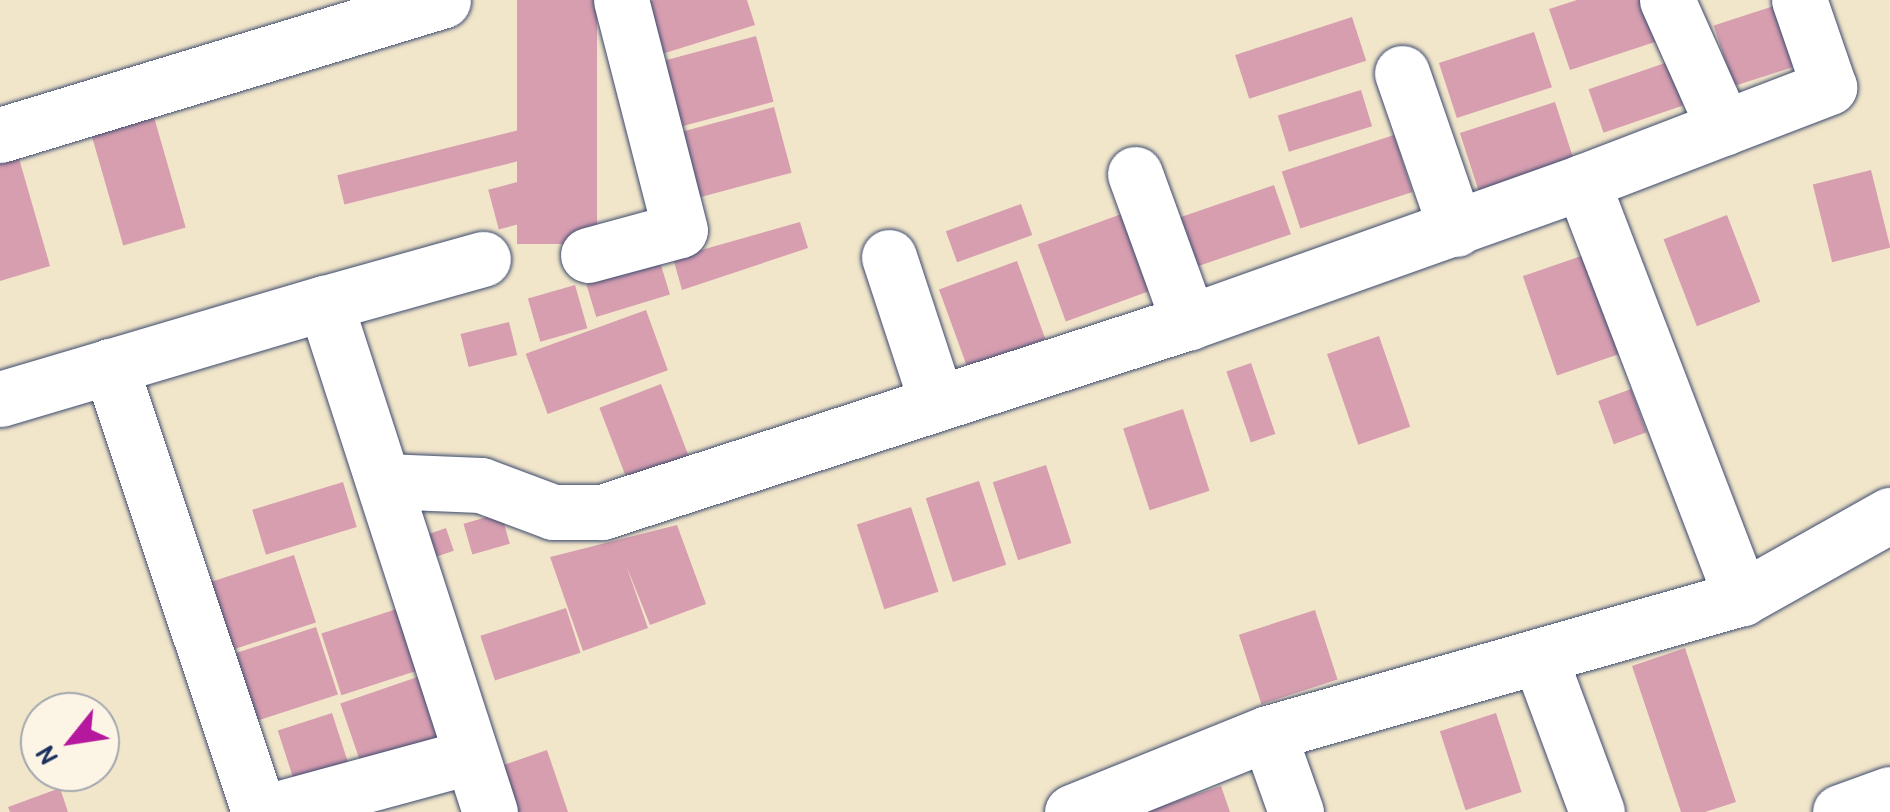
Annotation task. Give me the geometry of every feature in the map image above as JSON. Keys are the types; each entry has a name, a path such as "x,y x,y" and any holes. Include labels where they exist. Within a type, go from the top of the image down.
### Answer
{"street":[{"path":"0,135 443,0"},
{"path":"588,255 680,230 621,0"},
{"path":"1666,0 1724,128"},
{"path":"384,481 480,485 553,512 602,512 1189,322 1456,230 1829,87 1799,0"},
{"path":"1402,74 1456,230"},
{"path":"1136,174 1189,322"},
{"path":"1582,182 1742,598"},
{"path":"889,257 937,403"},
{"path":"0,399 483,259"},
{"path":"325,303 490,812"},
{"path":"110,366 263,812 472,756"},
{"path":"1095,808 1268,733 1742,598 1890,516"},
{"path":"1539,656 1596,812"},
{"path":"1268,733 1296,812"},
{"path":"1840,812 1890,794"}],"building":[{"path":"517,0 597,0 597,244 517,244"},
{"path":"654,0 747,0 755,25 649,58 633,7"},
{"path":"1577,0 1648,0 1661,40 1570,70 1549,9"},
{"path":"1786,2 1806,63 1733,86 1714,25"},
{"path":"1352,17 1366,61 1249,99 1235,55"},
{"path":"1534,32 1552,87 1457,118 1439,63"},
{"path":"756,36 774,102 668,130 651,64"},
{"path":"1668,62 1683,105 1604,133 1589,89"},
{"path":"1361,90 1372,126 1289,152 1278,115"},
{"path":"1555,102 1575,164 1480,195 1460,133"},
{"path":"774,107 792,173 685,201 668,135"},
{"path":"154,117 186,228 123,245 92,135"},
{"path":"539,125 546,154 344,204 337,175"},
{"path":"1394,135 1413,192 1300,229 1282,171"},
{"path":"18,155 50,266 0,281 0,160"},
{"path":"1871,170 1890,248 1832,262 1813,185"},
{"path":"551,173 562,213 499,229 488,190"},
{"path":"1274,185 1291,234 1194,268 1177,219"},
{"path":"1021,204 1032,235 957,262 946,231"},
{"path":"1127,212 1155,289 1066,322 1038,244"},
{"path":"1727,215 1760,302 1697,326 1664,239"},
{"path":"800,222 808,248 682,290 673,258"},
{"path":"1590,253 1624,352 1557,375 1523,276"},
{"path":"1017,261 1045,339 967,367 939,289"},
{"path":"660,262 670,295 596,317 586,285"},
{"path":"575,285 587,328 540,342 528,299"},
{"path":"646,310 668,370 548,414 526,354"},
{"path":"509,322 517,355 469,367 460,334"},
{"path":"1379,336 1410,427 1358,445 1327,354"},
{"path":"1251,363 1275,434 1251,442 1226,371"},
{"path":"661,384 693,467 631,491 599,408"},
{"path":"1631,389 1647,432 1614,444 1598,401"},
{"path":"1183,409 1210,491 1150,510 1123,428"},
{"path":"1046,465 1071,543 1018,560 993,482"},
{"path":"979,481 1006,565 953,582 926,498"},
{"path":"343,482 357,527 266,555 252,510"},
{"path":"911,507 939,592 884,609 857,525"},
{"path":"501,513 510,544 472,555 464,524"},
{"path":"677,525 706,604 650,625 626,565 648,628 583,651 550,557"},
{"path":"446,528 454,551 424,561 416,538"},
{"path":"294,555 316,623 229,651 207,583"},
{"path":"406,606 426,668 341,695 321,634"},
{"path":"566,608 581,653 495,681 480,636"},
{"path":"1315,610 1338,679 1261,704 1239,635"},
{"path":"316,627 338,695 236,728 214,660"},
{"path":"1685,648 1736,802 1705,812 1681,812 1632,666"},
{"path":"432,672 454,736 362,768 340,704"},
{"path":"332,713 351,771 297,789 278,731"},
{"path":"1496,713 1522,792 1466,810 1440,731"},
{"path":"547,750 568,812 510,812 495,768"},
{"path":"1221,786 1230,812 1146,812 1146,811"},
{"path":"49,792 61,792 68,812 10,812 8,807"}]}
